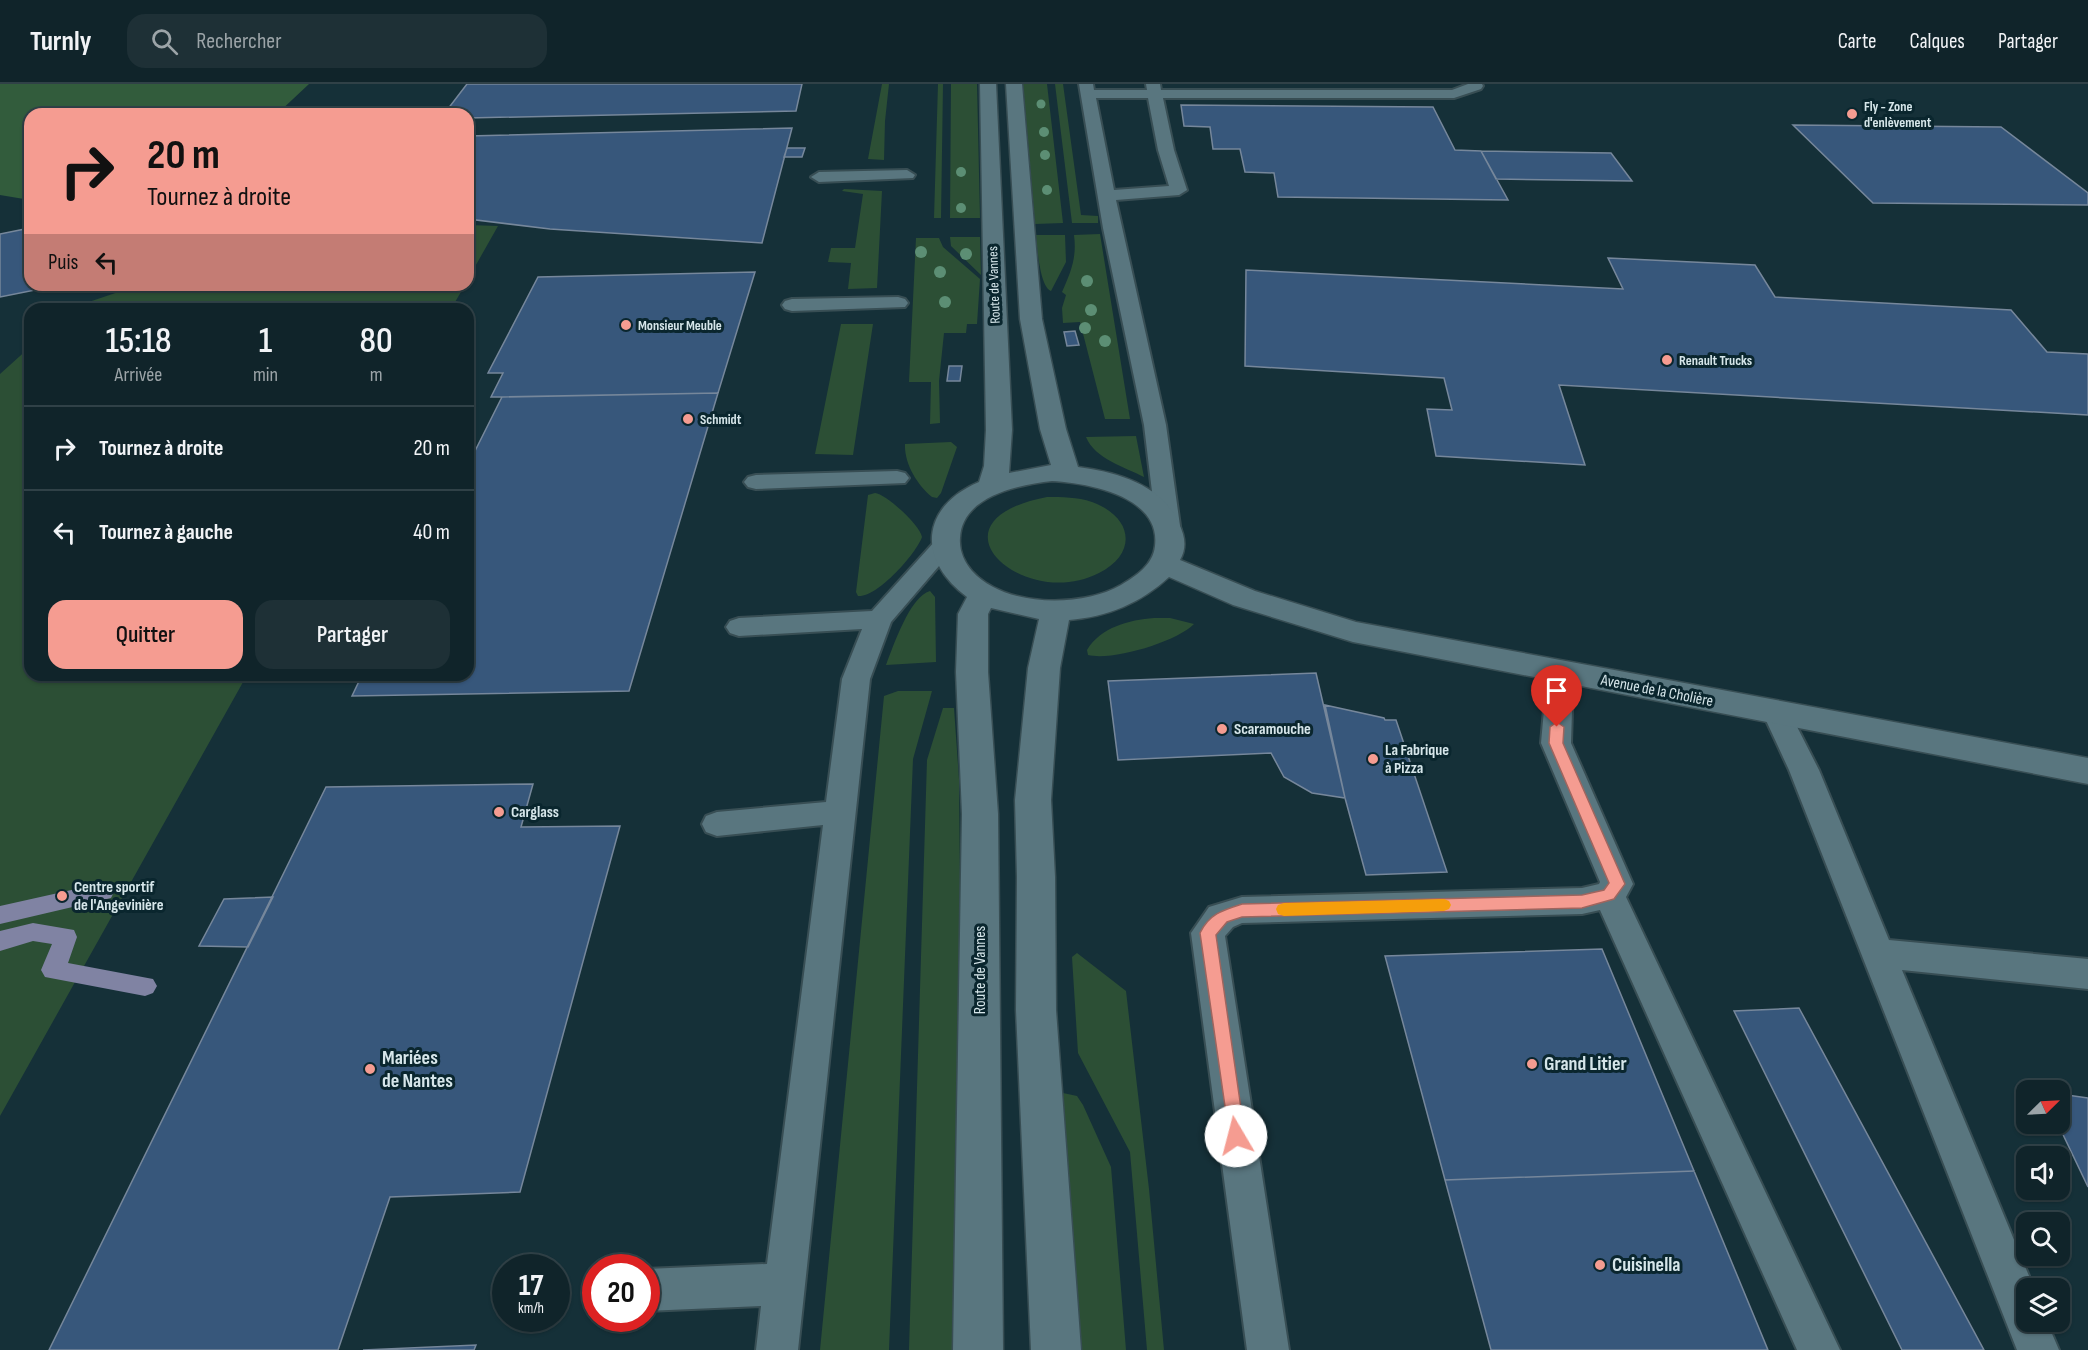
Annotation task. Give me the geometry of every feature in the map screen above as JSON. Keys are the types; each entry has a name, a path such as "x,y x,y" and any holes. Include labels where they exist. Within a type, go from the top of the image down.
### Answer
{"main road":[{"name":"Route de Vannes","path":"988,84 999,430 997,466 992,486"},
{"name":"Route de Vannes","path":"1014,84 1031,320 1053,429 1067,474"},
{"path":"1067,474 1103,480 1134,492 1157,511 1169,533 1169,549 1164,564 1148,582 1124,597 1092,607 1056,610 1018,606 984,593 959,574 950,560 945,545 947,530 957,510 976,494 992,486 1027,476 1067,474"},
{"name":"Avenue de la Cholière","path":"1164,564 1244,598 1353,632 2088,771"},
{"name":"Route de Vannes","path":"978,1350 980,814 972,672 973,614 984,593"},
{"path":"1056,610 1044,668 1033,800 1036,877 1036,1010 1056,1350"}],"lane":[{"path":"1169,533 1155,425 1087,89 1454,94 1476,86 1475,84"},
{"path":"1107,196 1179,190 1166,150 1154,89"},
{"path":"819,177 907,175"},
{"path":"792,305 898,303"},
{"path":"756,482 897,478"},
{"path":"777,1350 856,679 879,619 945,545"},
{"path":"739,627 879,619"},
{"path":"1268,1350 1208,933 1221,917 1242,910 1582,901 1609,895 1617,884 1556,743 1558,710 1566,673"},
{"path":"1777,714 1804,770 2038,1350"},
{"path":"717,824 840,812"},
{"path":"1609,895 1819,1350"},
{"path":"1878,953 2088,974"},
{"path":"660,1289 785,1284"}],"green space":[{"path":"0,84 309,84 283,108 24,108 24,199 0,195"},
{"path":"882,84 889,84 884,160 868,159"},
{"path":"938,84 943,84 941,218 934,218"},
{"path":"951,84 977,84 980,218 950,218"},
{"path":"1023,84 1047,84 1063,223 1035,224"},
{"path":"1055,84 1063,84 1081,215 1098,216 1098,223 1072,223"},
{"path":"844,189 882,191 877,288 848,289 851,263 828,262 831,248 855,248 863,194 842,191"},
{"path":"474,225 498,226 474,268"},
{"path":"1100,234 1130,419 1105,419 1080,322 1063,323 1062,308 1066,295 1062,292 1075,250 1074,235"},
{"path":"1036,235 1065,235 1066,262 1051,291 1047,288 1042,275"},
{"path":"950,237 980,237 981,275 951,246"},
{"path":"916,238 939,238 943,247 980,279 977,324 967,324 966,333 944,333 939,381 940,423 930,424 931,382 909,382"},
{"path":"121,291 462,291 454,303 86,303"},
{"path":"841,324 873,324 853,455 815,454"},
{"name":"Centre sportif de l'Angevinière","path":"24,352 24,681 244,681 0,1116 0,374"},
{"path":"1136,436 1144,477 1103,457 1090,445 1086,437"},
{"path":"951,442 957,447 941,493 937,498 932,497 912,473 905,444"},
{"path":"875,493 902,511 922,537 912,554 895,574 875,590 858,596 856,592 868,495"},
{"path":"1047,497 1086,500 1106,509 1116,517 1123,526 1126,536 1125,546 1112,565 1099,573 1070,582 1042,581 1016,572 998,559 988,542 991,524 1010,509"},
{"path":"930,591 935,597 936,662 886,665 909,612 923,595"},
{"path":"1154,618 1170,618 1194,624 1173,637 1128,653 1088,655 1087,650 1093,642 1108,630 1126,623"},
{"path":"898,691 932,691 913,759 889,1350 820,1350 884,696"},
{"path":"943,708 954,708 959,779 960,887 954,1350 909,1350 927,760"},
{"path":"1077,953 1126,991 1149,1189 1164,1350 1147,1350 1130,1152 1078,1053 1072,957"},
{"path":"1063,1093 1077,1096 1083,1105 1111,1167 1126,1350 1081,1350"}],"building":[{"path":"467,84 802,84 796,111 474,118 474,108 449,108"},
{"path":"1181,105 1433,107 1455,150 1481,151 1508,200 1278,197 1274,173 1245,172 1240,149 1213,149 1210,127 1184,126"},
{"path":"1793,125 2001,127 2088,193 2088,205 1873,203"},
{"path":"792,128 762,243 550,229 474,220 474,136"},
{"path":"787,148 805,148 802,157 784,157"},
{"path":"1481,151 1611,153 1632,181 1496,179"},
{"path":"24,229 24,291 30,291 0,297 0,234"},
{"name":"Renault Trucks","path":"1608,258 1755,265 1775,297 2011,310 2047,352 2088,354 2088,415 1559,385 1585,465 1436,456 1427,409 1452,410 1444,378 1245,366 1246,270 1623,289"},
{"name":"Monsieur Meuble","path":"755,272 718,393 491,397 503,373 488,373 538,277"},
{"path":"1075,331 1079,345 1067,346 1064,332"},
{"path":"949,366 962,366 960,381 947,381"},
{"path":"718,393 629,691 352,696 359,681 474,681 474,453 502,397"},
{"name":"Scaramouche","path":"1316,673 1345,798 1312,793 1284,777 1271,753 1118,760 1108,681"},
{"name":"La Fabrique à Pizza","path":"1325,705 1385,720 1396,720 1447,872 1366,875 1345,798"},
{"name":"Mariées de Nantes","path":"533,784 521,827 620,826 520,1192 390,1197 338,1350 49,1350 326,787"},
{"path":"273,897 248,947 199,946 224,899"},
{"name":"Grand Litier","path":"1602,949 1694,1171 1445,1180 1385,956"},
{"path":"1799,1008 1984,1350 1902,1350 1734,1011"},
{"path":"2070,1095 2088,1098 2088,1187 2063,1134 2070,1134"},
{"name":"Cuisinella","path":"1694,1171 1768,1350 1491,1350 1445,1180"},
{"path":"476,1345 474,1350 363,1350"}],"waterway":[{"path":"0,915 103,892"},
{"path":"0,941 33,932 66,937 53,970 145,986"}],"slow traffic":[{"path":"1284,909 1444,905"}],"place":[{"name":"Fly - Zone d'enlèvement","path":"1852,114"},
{"name":"Monsieur Meuble","path":"626,325"},
{"name":"Renault Trucks","path":"1667,360"},
{"name":"Schmidt","path":"688,419"},
{"name":"Scaramouche","path":"1222,729"},
{"name":"La Fabrique à Pizza","path":"1373,759"},
{"name":"Carglass","path":"499,812"},
{"name":"Centre sportif de l'Angevinière","path":"62,896"},
{"name":"Grand Litier","path":"1532,1064"},
{"name":"Mariées de Nantes","path":"370,1069"},
{"name":"Cuisinella","path":"1600,1265"}],"route":[{"path":"1236,1136 1208,933 1221,917 1242,910 1582,901 1609,895 1617,884 1556,743 1557,727"}]}
